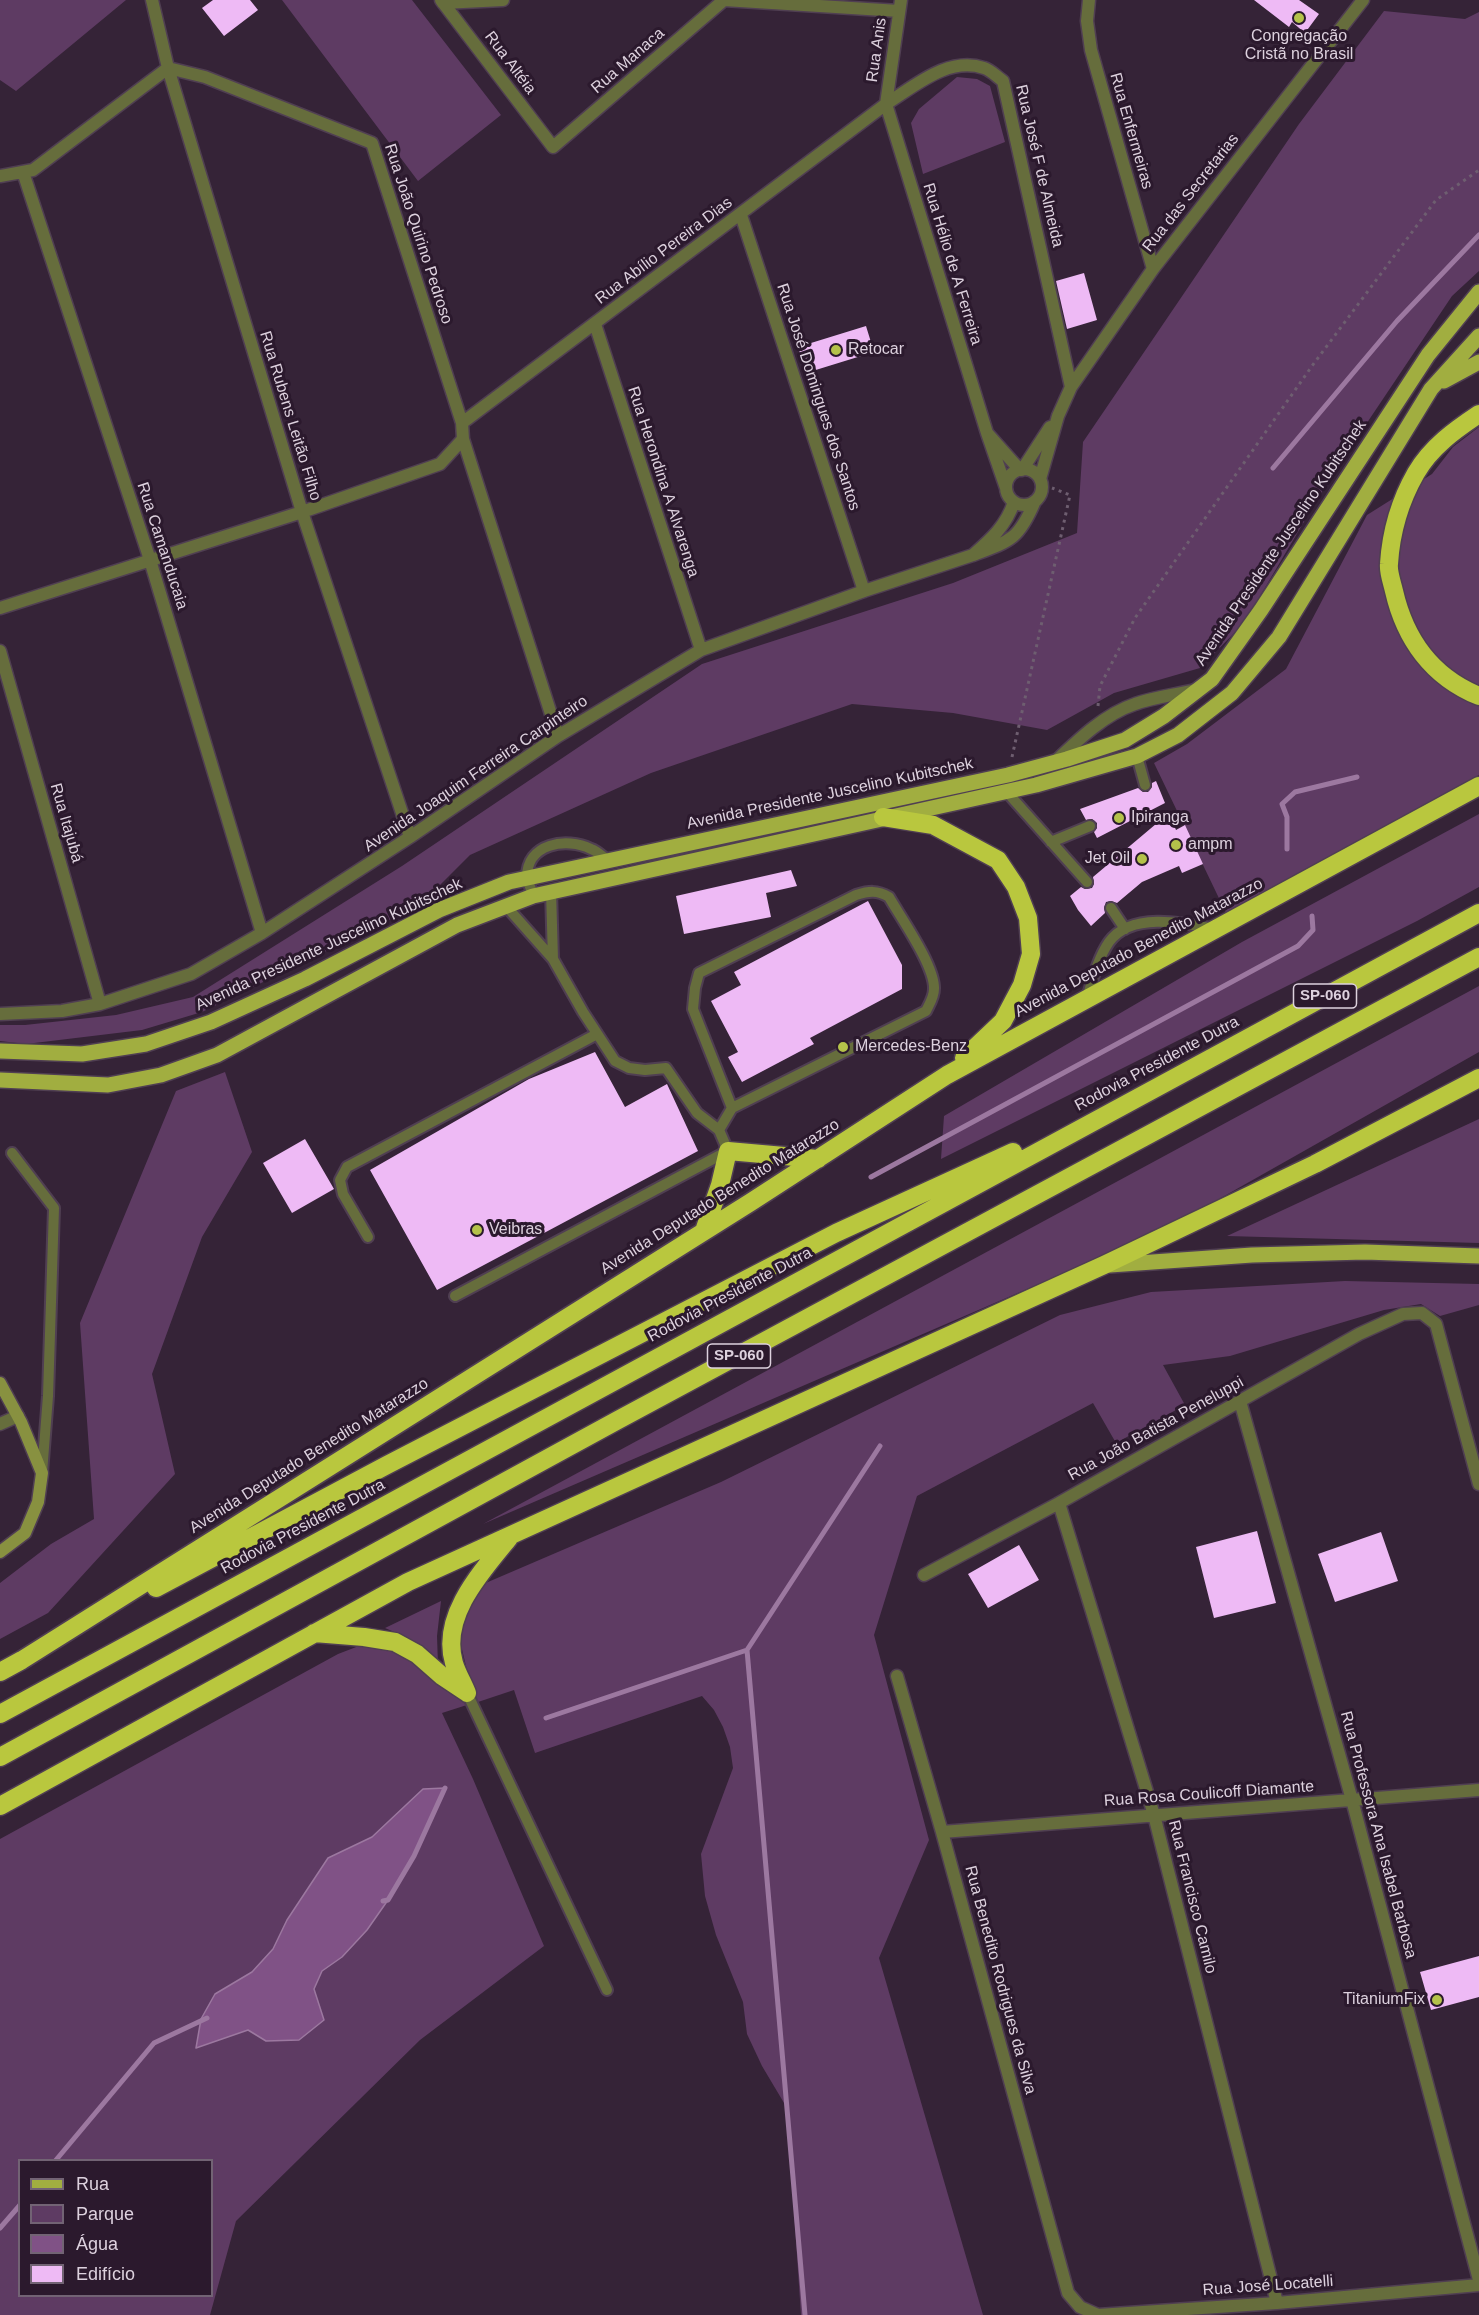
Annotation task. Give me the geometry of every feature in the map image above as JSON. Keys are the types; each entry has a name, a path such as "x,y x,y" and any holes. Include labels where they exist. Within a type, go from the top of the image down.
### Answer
{"highway":[{"path":"1479,414 1446,436 1417,471 1396,516 1388,566 1399,614 1421,655 1461,688 1479,696"},
{"name":"Avenida Deputado Benedito Matarazzo","path":"0,1672 704,1232 947,1075 1479,786"},
{"path":"883,817 933,825 998,860 1016,887 1028,918 1030,954 1022,985 1003,1021 947,1075"},
{"name":"Rodovia Presidente Dutra","path":"0,1714 1479,913"},
{"name":"SP-060","path":"0,1757 618,1420 1479,957"},
{"path":"0,1806 408,1582 1104,1265 1315,1164 1479,1078"},
{"path":"22,1660 387,1465 836,1233 1171,1079"},
{"path":"704,1232 720,1185 728,1151 818,1159"},
{"path":"467,1693 453,1661 454,1622 462,1603 481,1573 512,1534"},
{"path":"314,1633 395,1642 417,1654 442,1676 467,1693"}],"main road":[{"name":"Avenida Presidente Juscelino Kubitschek","path":"0,1051 82,1054 146,1044 211,1022 305,979 440,910 509,882 1008,775 1125,740 1164,717 1212,680 1261,610 1428,355 1479,292"},
{"name":"Avenida Presidente Juscelino Kubitschek","path":"0,1080 108,1085 161,1075 217,1055 457,925 533,896 1006,791 1137,756 1178,735 1232,693 1279,637 1431,389 1479,336"},
{"path":"1431,389 1479,362"},
{"path":"1104,1265 1263,1254 1365,1252 1479,1256"},
{"path":"0,1383 18,1416 42,1473 38,1502 25,1533 0,1552"}],"street":[{"name":"Rua Rubens Leitão Filho","path":"152,0 168,68 302,512 410,837"},
{"path":"442,1 503,0"},
{"path":"724,0 900,5"},
{"name":"Rua Manaca","path":"553,147 724,0"},
{"name":"Rua Enfermeiras","path":"1089,0 1087,21 1091,50 1153,269"},
{"name":"Rua das Secretarias","path":"1041,482 1058,416 1071,387 1153,269 1363,0"},
{"name":"Rua Altéia","path":"442,1 553,147"},
{"name":"Rua Anis","path":"886,104 900,5"},
{"name":"Rua José F de Almeida","path":"886,104 939,71 963,63 986,68 1003,81 1071,387"},
{"path":"0,176 33,170 168,68"},
{"name":"Rua João Quirino Pedroso","path":"168,68 205,76 372,143 462,423 463,439 558,736"},
{"name":"Rua Abílio Pereira Dias","path":"462,423 886,104"},
{"name":"Rua Hélio de A Ferreira","path":"886,104 1006,488"},
{"name":"Rua Camanducaia","path":"23,172 150,560 262,933"},
{"name":"Rua José Domingues dos Santos","path":"741,214 864,591"},
{"name":"Rua Herondina A Alvarenga","path":"595,324 701,650"},
{"name":"Rua das Secretarias","path":"1021,470 1058,416"},
{"name":"Rua Hélio de A Ferreira","path":"987,433 1021,470"},
{"path":"0,608 302,512 440,464 463,439"},
{"path":"1021,470 1032,471 1041,482 1041,491 1035,501 1025,505 1010,499 1006,488 1011,474 1021,470"},
{"name":"Avenida Joaquim Ferreira Carpinteiro","path":"0,1014 62,1011 100,1004 191,974 262,933 410,837 558,736 701,650 1008,542 1025,526 1035,501"},
{"name":"Avenida Joaquim Ferreira Carpinteiro","path":"973,555 999,532 1009,518 1014,502"},
{"name":"Rua Itajubá","path":"0,651 100,1004"},
{"path":"1054,763 1113,714 1136,704 1199,689"},
{"name":"Rua João Batista Peneluppi","path":"924,1575 1059,1503 1359,1334 1403,1314 1422,1313 1436,1324 1479,1484"},
{"name":"Rua Professora Ana Isabel Barbosa","path":"1240,1401 1352,1800 1479,2280"},
{"path":"0,1424 18,1416"},
{"name":"Rua Francisco Camilo","path":"1059,1503 1154,1815 1277,2303"},
{"name":"Rua Benedito Rodrigues da Silva","path":"897,1676 1068,2293"},
{"name":"Rua Rosa Coulicoff Diamante","path":"942,1832 1479,1790"},
{"name":"Rua José Locatelli","path":"1068,2293 1080,2307 1098,2315 1277,2303 1479,2285"}],"lane":[{"path":"1137,756 1145,786"},
{"path":"1006,791 1087,882"},
{"path":"1052,842 1090,826"},
{"path":"533,896 527,878 531,858 542,849 556,843 574,843 593,849 607,860"},
{"path":"551,891 553,959"},
{"path":"719,1130 732,1108 927,1011 933,998 932,971 889,897 880,892 869,891 856,895 699,973 693,1009 732,1108"},
{"path":"455,1296 728,1151 719,1130 697,1113 666,1068 645,1070 629,1068 615,1061 553,959 506,906"},
{"path":"1111,908 1125,929"},
{"path":"1087,998 1101,957 1111,940 1125,929 1147,922 1180,922 1216,929"},
{"path":"368,1237 344,1194 340,1180 348,1167 597,1034"},
{"path":"12,1153 54,1209 48,1396 42,1473"},
{"path":"467,1693 607,1990"}],"path":[{"path":"1097,726 1100,686 1135,618 1312,366 1436,200 1479,170"},
{"path":"1008,775 1070,495 1041,482"}],"green space":[{"path":"0,0 126,0 16,91 0,80"},
{"path":"282,0 412,0 501,115 418,181"},
{"path":"1384,11 1465,19 1479,12 1479,271 1452,296 1330,478 1244,623 1200,668 1114,693 1047,730 953,713 852,704 651,773 470,855 420,905 202,1012 142,1030 26,1044 0,1041 0,1025 25,1025 116,1015 193,997 402,866 702,664 953,583 1077,533 1083,442 1299,124"},
{"path":"957,77 977,79 990,86 1005,142 923,174 911,123 919,109"},
{"path":"1479,427 1479,775 1228,917 1154,763 1187,744 1286,669 1367,515 1432,474 1453,447"},
{"path":"1479,814 1479,887 1417,921 941,1159 944,1116 1242,942"},
{"path":"1479,986 1479,1052 1166,1229 483,1524"},
{"path":"225,1072 252,1152 202,1237 152,1374 175,1474 48,1613 0,1639 0,1583 51,1544 94,1519 80,1323 176,1091"},
{"path":"1479,1119 1479,1243 1227,1236"},
{"path":"1345,1281 1479,1284 1479,1305 1440,1316 1421,1304 1384,1310 1230,1356 1163,1365 1185,1405 1116,1443 1093,1403 917,1496 874,1635 929,1840 879,1958 983,2315 801,2315 787,2108 762,2066 747,2034 743,2002 716,1935 705,1896 701,1854 733,1768 730,1747 723,1727 714,1710 702,1696 535,1753 514,1690 475,1703 458,1633 464,1607 481,1585 721,1482 1060,1315 1151,1292"},
{"path":"441,1601 437,1636 438,1664 408,1638 385,1628"},
{"path":"364,1644 380,1646 422,1666 470,1704 442,1713 473,1779 544,1946 420,2040 236,2221 210,2315 0,2315 0,1839 338,1654"}],"water":[{"path":"445,1788 414,1856 388,1900 367,1930 342,1957 322,1971 314,1989 324,2020 299,2040 266,2041 248,2030 196,2048 201,2019 215,1994 252,1972 273,1949 287,1920 328,1858 372,1837 423,1789"}],"building":[{"path":"213,0 250,0 258,10 224,36 202,8"},
{"name":"Congregação Cristã no Brasil","path":"1254,0 1299,0 1319,14 1305,33 1292,22 1289,27"},
{"path":"1084,273 1097,320 1067,329 1056,281"},
{"name":"Retocar","path":"866,326 874,352 806,373 798,347"},
{"name":"Ipiranga","path":"1156,781 1165,803 1097,838 1094,832 1097,823 1092,819 1086,820 1080,809 1138,788 1143,792 1148,792 1152,783"},
{"path":"1169,813 1176,830 1185,825 1203,864 1182,873 1179,866 1142,882 1117,903 1106,902 1105,913 1091,926 1070,896 1081,887 1092,888 1093,877"},
{"path":"791,870 797,886 766,893 771,917 684,934 676,896"},
{"path":"868,901 902,965 902,989 810,1038 814,1044 742,1082 728,1057 738,1052 711,1001 741,985 734,972"},
{"name":"Veibras","path":"595,1052 625,1107 667,1084 698,1151 437,1290 370,1170 529,1079"},
{"path":"305,1139 334,1189 292,1213 263,1163"},
{"path":"1257,1531 1276,1603 1214,1618 1196,1547"},
{"path":"1381,1532 1398,1581 1335,1602 1318,1554"},
{"path":"1019,1545 1039,1580 988,1608 968,1574"},
{"path":"1479,1956 1479,1997 1431,2010 1420,1972"}],"waterway":[{"path":"1273,468 1397,321 1479,235"},
{"path":"1287,849 1287,817 1282,804 1295,792 1357,777"},
{"path":"871,1177 1298,946 1313,930 1312,916"},
{"path":"546,1718 747,1650 880,1446"},
{"path":"747,1650 805,2315"},
{"path":"383,1901 388,1900 414,1856 445,1788"},
{"path":"57,2159 154,2043 207,2018"},
{"path":"0,2228 18,2207"}],"place":[{"name":"Congregação Cristã no Brasil","path":"1299,18"},
{"name":"Retocar","path":"836,350"},
{"name":"Ipiranga","path":"1119,818"},
{"name":"ampm","path":"1176,845"},
{"name":"Jet Oil","path":"1142,859"},
{"name":"Mercedes-Benz","path":"843,1047"},
{"name":"Veibras","path":"477,1230"},
{"name":"TitaniumFix","path":"1437,2000"}]}
